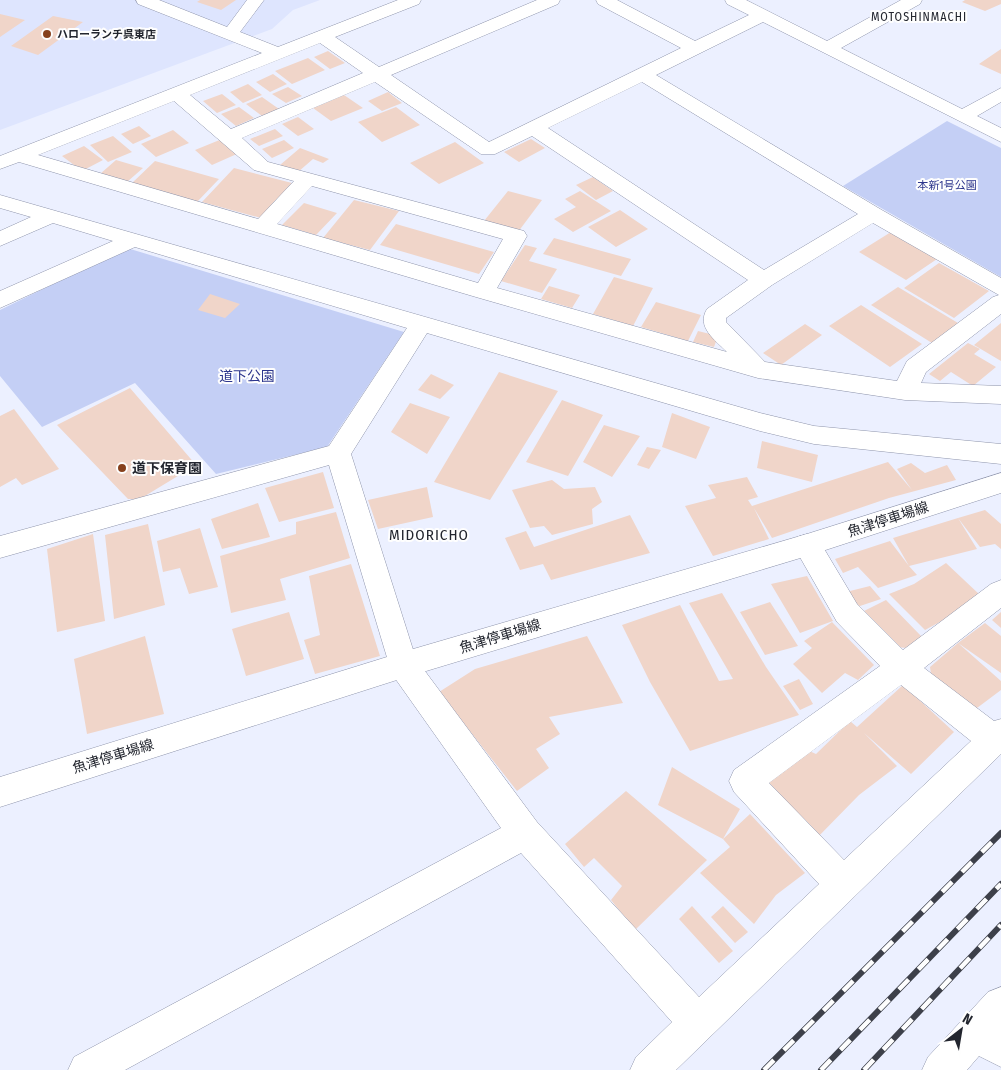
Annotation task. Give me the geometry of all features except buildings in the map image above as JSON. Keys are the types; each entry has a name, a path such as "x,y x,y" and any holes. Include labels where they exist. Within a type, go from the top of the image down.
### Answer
{"street":[{"path":"230,34 256,0"},
{"path":"10,160 413,0"},
{"path":"230,137 552,0"},
{"path":"604,0 696,49"},
{"path":"732,0 1001,136"},
{"path":"827,48 914,0"},
{"path":"150,1 277,53"},
{"path":"321,36 488,150 763,15"},
{"path":"644,75 873,214 1001,288"},
{"path":"176,94 230,137 261,166 516,236 484,292"},
{"path":"964,116 1001,94"},
{"path":"534,128 764,280"},
{"path":"10,160 262,227 758,369 905,391 1001,395"},
{"path":"262,227 308,179"},
{"path":"0,201 421,325 760,422 814,435 1001,454"},
{"path":"758,369 714,324 715,315 764,280 873,214"},
{"path":"0,239 51,216"},
{"path":"0,300 133,240"},
{"path":"905,391 916,368 1001,302"},
{"path":"0,547 338,453 421,325"},
{"path":"338,453 403,665 525,833 698,1023"},
{"name":"魚津停車場線","path":"0,792 403,665 807,545 1001,483"},
{"path":"649,1070 997,737 901,668 847,613 807,545"},
{"path":"843,884 745,781 901,668 1001,592"},
{"path":"87,1070 525,833"},
{"path":"941,1070 988,1040 1001,1005"}],"shaded area":[{"path":"0,0 320,0 293,10 272,29 0,130"}],"green space":[{"name":"本新1号公園","path":"947,121 1001,148 1001,277 843,186"},
{"name":"道下公園","path":"127,248 404,332 327,447 216,474 135,383 42,427 0,376 0,310"}],"railway":[{"path":"764,1070 1001,833"},
{"path":"821,1070 1001,884"},
{"path":"864,1070 1001,925"}],"place":[{"name":"ハローランチ呉東店","path":"47,34"},
{"name":"道下保育園","path":"122,468"}],"district":[{"name":"MOTOSHINMACHI","path":"919,17"},
{"name":"MIDORICHO","path":"429,535"}]}
